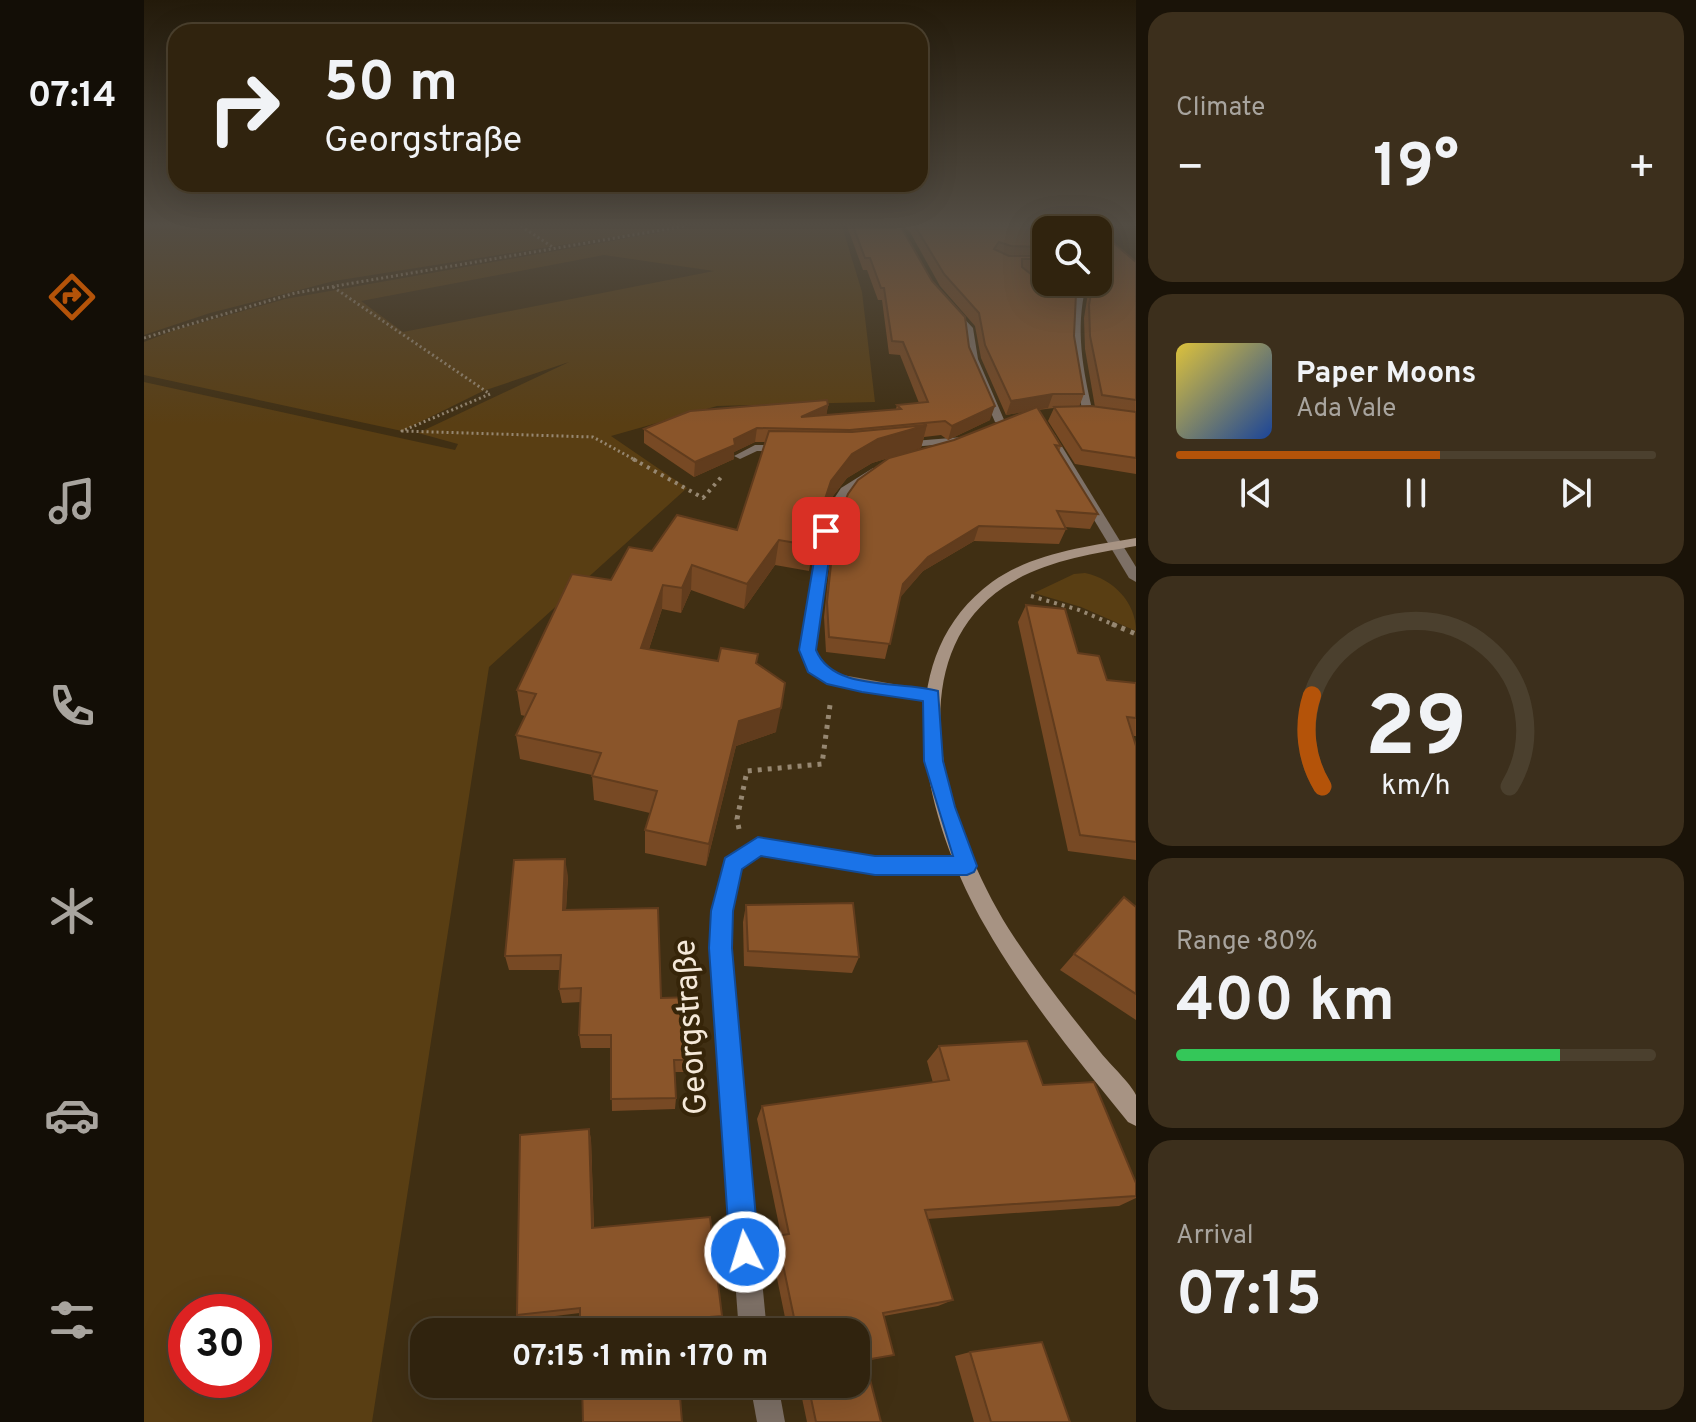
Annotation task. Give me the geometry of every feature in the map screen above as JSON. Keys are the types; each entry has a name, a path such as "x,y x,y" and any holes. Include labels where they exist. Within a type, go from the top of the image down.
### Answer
{"main road":[{"path":"1136,542 1062,557 996,585 967,613 950,636 938,666 932,696 934,761 945,807 990,916 1025,970 1136,1114"}],"street":[{"path":"1080,296 1074,319 1088,413"},
{"path":"943,300 968,328 973,359 1006,421 987,428"},
{"path":"1071,413 1102,415"},
{"path":"1045,428 1136,578"},
{"path":"908,459 975,434"},
{"path":"893,446 963,440"},
{"path":"740,456 755,448 796,448"},
{"path":"882,466 845,491 832,511 826,531 808,650 815,668 833,679 932,696"},
{"path":"745,853 758,846 875,865 967,866"},
{"name":"Georgstraße","path":"745,853 732,864 722,911 720,948 752,1318"},
{"path":"767,1398 771,1422"}],"path":[{"path":"144,338 299,292"},
{"path":"341,292 490,394 402,431 593,437 703,498 740,456"},
{"path":"996,585 1079,610 1136,634"},
{"path":"745,853 737,819 747,771 822,764 833,679"}],"shaded area":[{"path":"144,292 290,292 210,313 144,335"},
{"path":"322,292 407,292 361,301 403,332 605,292 862,292 875,402 717,406 611,436 687,488 489,667 372,1422 144,1422 144,382 455,450 458,444 418,433 569,362 483,391 402,431 144,375 144,342 175,330 285,299"},
{"path":"1085,573 1105,581 1121,593 1132,611 1136,631 1081,607 1034,593 1074,574"}],"building":[{"path":"885,292 942,292 965,317 969,347 995,406 952,426 945,421 850,430 757,428 734,439 735,445 695,462 644,429 690,411 827,400 828,405 801,417 901,409 897,405 928,402 903,342 892,341"},
{"path":"960,292 1076,296 1074,336 1084,394 1053,394 1011,401 985,345 979,313"},
{"path":"1136,292 1136,400 1102,395 1090,336 1091,296"},
{"path":"1091,406 1136,412 1136,458 1082,450 1054,407"},
{"path":"1037,407 1061,446 1055,445 1098,514 1057,511 1066,529 979,526 928,557 903,584 890,644 829,637 827,602 835,527 848,494 858,480 889,458 954,440"},
{"path":"927,425 878,439 852,454 831,481 818,520 814,546 779,540 747,584 692,565 682,588 663,585 641,648 718,661 721,648 758,654 756,663 785,683 781,708 739,721 709,844 645,830 657,791 592,776 601,753 516,735 536,694 517,690 572,574 611,580 629,547 652,551 677,515 737,530 769,431 852,432"},
{"path":"1026,605 1065,609 1078,653 1099,656 1107,680 1136,683 1136,718 1127,717 1136,746 1136,842 1080,835"},
{"path":"565,859 563,910 658,908 661,998 693,997 695,1035 688,1036 691,1060 674,1060 676,1098 611,1099 611,1035 579,1035 581,988 559,989 561,955 505,956 514,860"},
{"path":"1124,897 1136,907 1136,994 1074,954"},
{"path":"853,903 859,957 748,951 746,905"},
{"path":"1027,1041 1043,1085 1094,1082 1136,1183 1136,1196 925,1210 953,1300 883,1313 894,1355 870,1359 870,1318 794,1318 777,1236 789,1234 762,1106 949,1080 939,1046"},
{"path":"589,1129 592,1228 710,1217 722,1316 580,1318 580,1308 517,1315 520,1135"},
{"path":"1042,1342 1070,1422 991,1422 970,1352"},
{"path":"870,1379 881,1422 816,1422 811,1398 870,1398"},
{"path":"582,1398 680,1398 682,1422 583,1422"}],"route":[{"path":"745,1252 720,948 722,911 732,864 758,846 875,865 915,868 967,866 945,807 934,761 932,696 862,686 833,679 815,668 808,650 826,531"}]}
